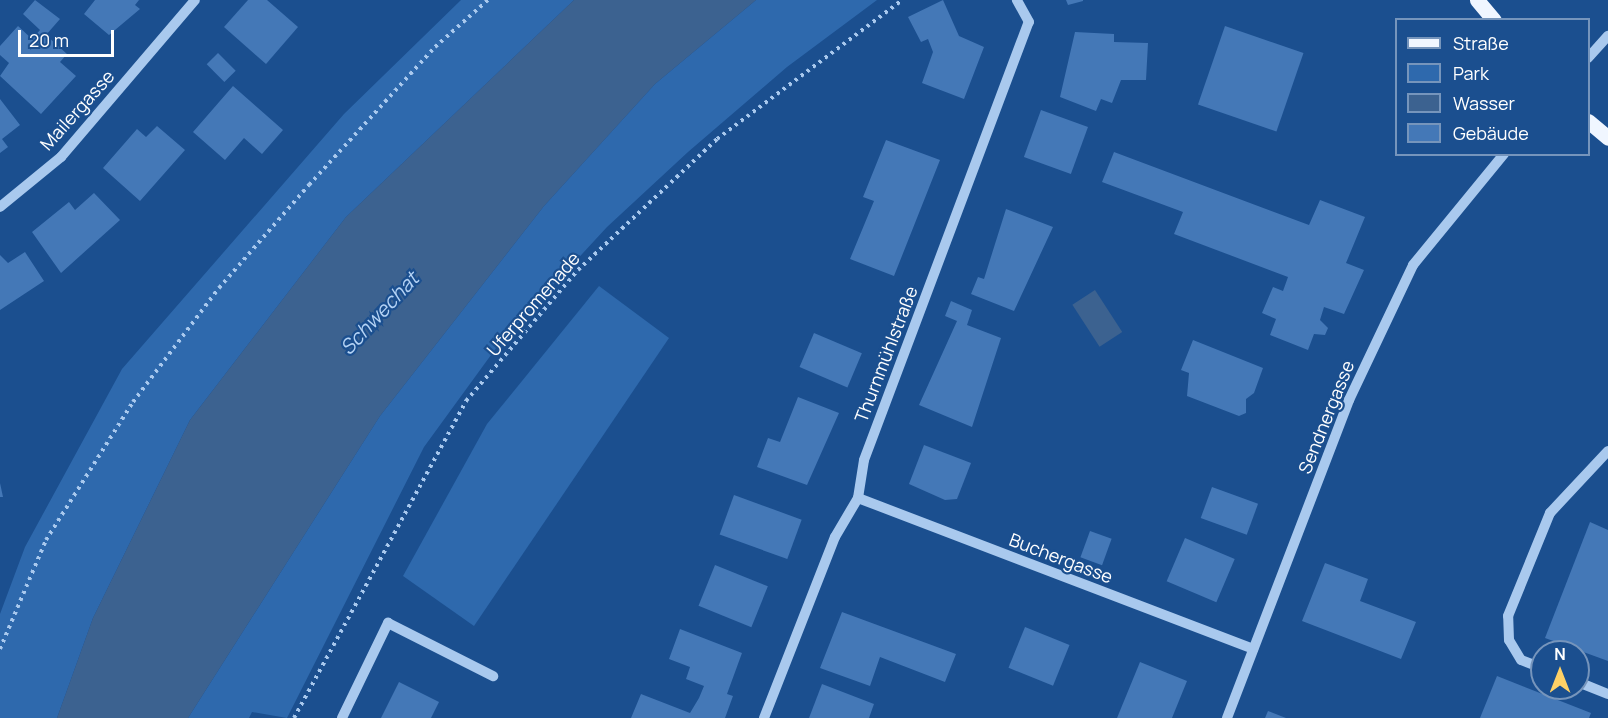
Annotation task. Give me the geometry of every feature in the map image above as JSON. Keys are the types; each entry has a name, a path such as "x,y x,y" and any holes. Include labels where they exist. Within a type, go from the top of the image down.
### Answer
{"main road":[{"path":"1477,0 1492,18"},
{"path":"1590,123 1608,138"}],"street":[{"name":"Mailergasse","path":"0,207 61,157 195,0"},
{"name":"Thurnmühlstraße","path":"764,718 835,537 858,498 864,460 1029,22 1017,0"},
{"path":"1590,56 1608,36"},
{"name":"Sendnergasse","path":"1227,718 1349,400 1413,265 1502,156"},
{"path":"1530,663 1521,660 1509,640 1508,616 1550,513 1608,451"},
{"name":"Buchergasse","path":"858,498 1253,649"},
{"path":"342,718 388,623 493,676"},
{"path":"1590,686 1608,693"}],"path":[{"path":"0,649 46,540 133,402 219,288 294,202 435,46 488,0"},
{"name":"Uferpromenade","path":"294,718 365,579 481,384 578,270 717,139 902,0"}],"green space":[{"path":"461,0 574,0 346,217 190,420 93,618 57,718 0,718 0,614 25,547 122,369 344,114"},
{"path":"756,0 877,0 787,67 688,152 607,227 499,344 424,447 287,718 252,712 249,718 188,718 380,416 544,206 655,84"},
{"path":"599,286 669,338 474,626 403,576 487,424"}],"water":[{"name":"Schwechat","path":"574,0 756,0 655,84 544,206 380,416 188,718 57,718 93,618 190,420 346,217"},
{"path":"1095,290 1122,332 1100,347 1072,305"}],"building":[{"path":"35,0 60,19 46,35 67,54 60,62 76,76 41,114 0,76 9,63 0,55 0,46 18,26 32,39 40,30 23,14"},
{"path":"95,0 139,0 135,5 140,9 109,35 84,14"},
{"path":"248,0 267,0 298,27 266,64 224,27"},
{"path":"943,0 959,36 984,47 964,99 922,83 933,52 928,39 921,42 908,17"},
{"path":"1066,0 1083,0 1083,1 1068,5"},
{"path":"1225,26 1303,53 1276,132 1198,104"},
{"path":"1075,32 1114,34 1114,42 1148,43 1146,80 1121,80 1112,103 1101,99 1096,111 1060,97"},
{"path":"218,53 236,71 224,82 207,64"},
{"path":"233,86 283,130 262,154 244,138 225,160 193,132"},
{"path":"0,99 20,125 2,139 8,147 0,153"},
{"path":"1041,110 1088,127 1071,174 1024,157"},
{"path":"157,126 185,150 140,201 103,168 137,129 146,137"},
{"path":"886,140 940,160 894,276 850,259 874,201 863,197"},
{"path":"1114,152 1309,225 1320,200 1365,217 1346,263 1364,270 1344,314 1324,307 1320,320 1328,328 1325,335 1314,334 1308,350 1270,335 1276,319 1262,313 1273,287 1283,291 1288,277 1174,234 1183,212 1102,182"},
{"path":"94,193 120,220 61,273 32,232 69,202 75,210"},
{"path":"1006,209 1053,227 1014,311 971,294 978,277 984,279"},
{"path":"25,252 44,281 0,310 0,255 8,263"},
{"path":"951,301 972,310 967,325 1001,338 972,427 919,405 957,321 945,316"},
{"path":"814,333 862,353 847,387 800,367"},
{"path":"1193,340 1263,368 1254,393 1246,399 1246,413 1239,416 1187,396 1189,373 1181,370"},
{"path":"798,397 839,413 807,485 757,467 768,438 780,442"},
{"path":"924,445 971,463 957,499 945,500 909,484"},
{"path":"1212,487 1258,504 1247,535 1201,518"},
{"path":"734,495 802,520 787,559 720,534"},
{"path":"1590,522 1608,530 1608,661 1590,654 1590,640 1545,638"},
{"path":"1090,531 1112,539 1102,565 1080,557"},
{"path":"1185,538 1235,559 1216,602 1167,581"},
{"path":"1325,563 1368,579 1360,601 1416,622 1401,659 1302,621"},
{"path":"715,565 768,586 751,627 699,606"},
{"path":"842,612 956,654 945,682 880,657 870,686 820,668"},
{"path":"1025,627 1070,645 1053,686 1009,668"},
{"path":"680,629 742,653 727,694 733,696 725,718 631,718 641,694 690,713 699,698 704,686 686,679 690,667 669,659"},
{"path":"1140,662 1187,681 1172,718 1117,718"},
{"path":"1497,676 1530,689 1530,700 1558,700 1591,713 1589,718 1480,718"},
{"path":"399,682 439,702 431,718 381,718"},
{"path":"822,684 874,704 869,718 809,718"},
{"path":"1268,711 1286,718 1265,718"}]}
